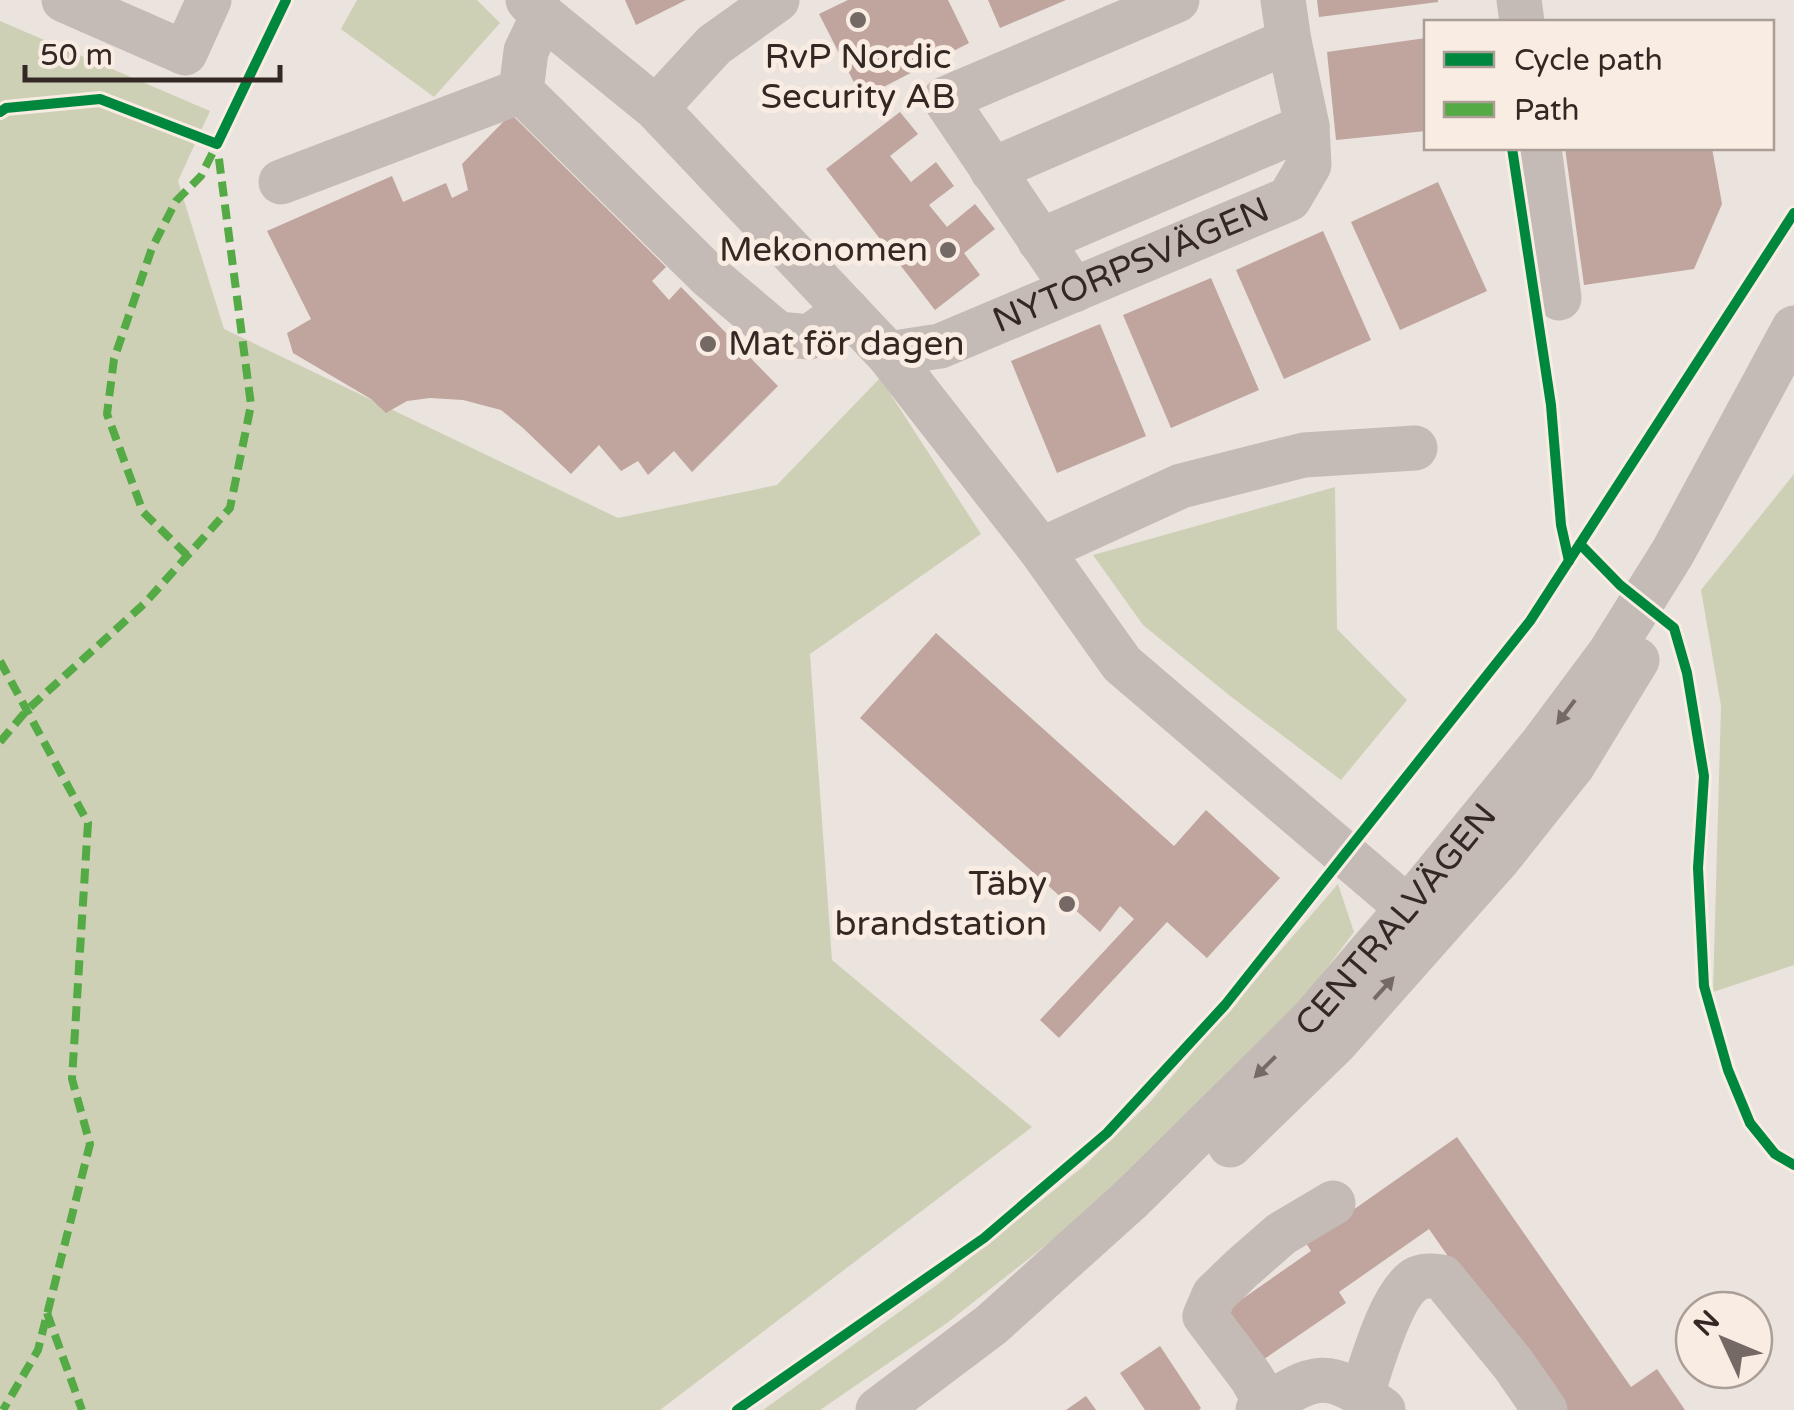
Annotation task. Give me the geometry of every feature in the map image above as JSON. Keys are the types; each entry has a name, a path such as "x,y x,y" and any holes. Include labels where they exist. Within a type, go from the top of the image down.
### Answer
{"street":[{"path":"64,0 185,53 209,0"},
{"path":"656,108 714,45 777,0"},
{"path":"1074,290 945,98 1177,0"},
{"path":"521,92 535,8 656,108 888,354 1041,550 1122,664 1422,920"},
{"path":"992,170 1286,20"},
{"name":"NYTORPSVÄGEN","path":"888,354 940,346 1289,199 1310,165 1308,126 1286,20"},
{"path":"521,92 709,276 778,334 809,337 847,310"},
{"path":"282,182 521,92"},
{"path":"1040,241 1308,126"},
{"path":"1538,150 1558,298"},
{"name":"CENTRALVÄGEN","path":"927,1410 1009,1346 1152,1221 1336,1042 1422,920 1506,790 1610,653 1673,552 1794,328"},
{"name":"CENTRALVÄGEN","path":"878,1410 992,1325 1131,1199 1314,1019 1422,920 1499,858 1573,766 1794,381"},
{"path":"1041,550 1181,486 1304,454 1416,448"},
{"path":"1332,1203 1281,1234 1241,1269 1214,1295 1205,1316 1251,1377 1263,1407 1316,1379 1332,1380 1373,1402 1382,1335 1407,1285 1422,1276 1442,1277 1514,1364 1545,1410"}],"green space":[{"path":"357,0 477,0 500,23 434,97 341,29"},
{"path":"0,21 210,111 178,181 224,329 618,518 777,485 880,378 981,534 810,654 832,960 1032,1127 660,1410 0,1410"},
{"path":"1794,474 1794,965 1713,992 1721,706 1701,590"},
{"path":"1335,487 1337,629 1407,700 1341,780 1143,625 1093,555"},
{"path":"1338,884 1354,932 1295,1010 1121,1186 947,1323 820,1410 763,1410 938,1284 1084,1166 1150,1102"}],"building":[{"path":"625,0 686,0 636,25"},
{"path":"848,0 948,0 969,43 862,98 819,14"},
{"path":"988,0 1066,0 1000,28"},
{"path":"1317,0 1438,0 1438,2 1319,17"},
{"path":"1424,38 1424,131 1336,140 1327,52"},
{"path":"900,112 918,134 890,156 911,182 936,162 954,186 929,205 947,227 975,204 995,229 964,253 980,275 935,310 826,169"},
{"path":"511,114 666,267 652,281 669,300 681,287 778,386 692,472 674,451 648,475 638,461 621,471 599,445 571,474 501,410 463,400 430,398 407,401 386,413 371,399 293,353 287,333 311,319 267,231 392,176 403,202 446,183 452,198 468,190 462,164"},
{"path":"1565,150 1712,150 1722,204 1694,269 1584,285"},
{"path":"1438,182 1487,291 1400,330 1351,222"},
{"path":"1323,231 1371,340 1284,379 1236,270"},
{"path":"1211,278 1259,390 1171,428 1123,315"},
{"path":"1100,324 1146,436 1057,473 1011,361"},
{"path":"936,633 1174,846 1206,810 1280,878 1207,958 1167,922 1059,1038 1040,1020 1134,919 1120,906 1100,932 860,718"},
{"path":"1457,1137 1631,1387 1657,1369 1685,1410 1555,1410 1429,1229 1339,1292 1346,1303 1257,1364 1222,1313 1311,1251 1306,1243"},
{"path":"1160,1346 1199,1410 1145,1410 1120,1373"},
{"path":"1086,1396 1096,1410 1066,1410"}],"marked path":[{"path":"187,555 143,512 107,414 114,359 152,248 176,201 201,176 217,144"},
{"path":"0,742 27,710 145,603 230,508 251,405 217,144"},
{"path":"0,661 88,823 72,1079 90,1144 38,1350 3,1410"},
{"path":"47,1313 82,1410"}],"cycle path":[{"path":"0,112 6,108 100,99 217,144 286,0"},
{"path":"1512,150 1551,405 1561,525 1569,561"},
{"path":"737,1410 984,1238 1107,1133 1225,1005 1530,621 1794,213"},
{"path":"1580,544 1620,585 1674,628 1687,673 1704,776 1698,868 1704,986 1728,1070 1750,1123 1775,1154 1794,1165"}],"place":[{"name":"RvP Nordic Security AB","path":"858,20"},
{"name":"Mekonomen","path":"948,250"},
{"name":"Mat för dagen","path":"708,344"},
{"name":"Täby brandstation","path":"1067,904"}]}
